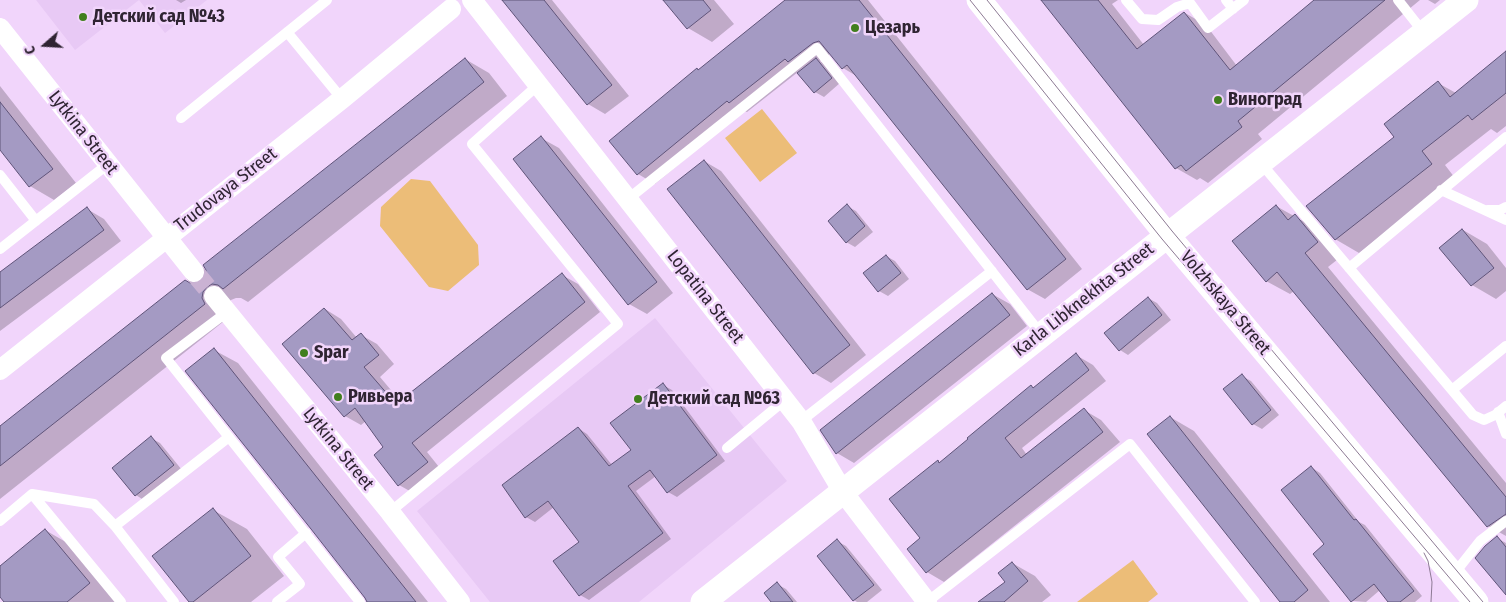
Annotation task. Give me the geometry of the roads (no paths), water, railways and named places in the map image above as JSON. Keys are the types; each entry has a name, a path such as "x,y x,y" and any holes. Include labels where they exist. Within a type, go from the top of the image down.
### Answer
{"street":[{"name":"Lopatina Street","path":"472,0 801,421 842,492 927,602"},
{"name":"Volzhskaya Street","path":"979,0 1167,235 1473,601"},
{"name":"Karla Libknekhta Street","path":"703,602 1466,0"},
{"name":"Trudovaya Street","path":"0,370 342,99 451,9"},
{"name":"Lytkina Street","path":"0,28 194,272"},
{"name":"Lytkina Street","path":"214,296 390,512 460,602"}],"lane":[{"path":"181,118 327,0"},
{"path":"1126,0 1142,19 1158,20 1177,7 1190,3 1208,28 1244,0"},
{"path":"1226,0 1233,9"},
{"path":"1398,0 1424,33"},
{"path":"288,32 342,99"},
{"path":"628,199 816,48 1042,334"},
{"path":"390,512 618,324 472,144 538,85"},
{"path":"1349,268 1506,137"},
{"path":"1260,162 1473,414 1484,420 1502,409 1506,434"},
{"path":"0,249 108,164"},
{"path":"0,175 36,220"},
{"path":"1442,190 1506,220"},
{"path":"1482,209 1500,210 1506,207"},
{"path":"801,421 992,271"},
{"path":"227,312 166,358 360,602"},
{"path":"1452,390 1506,346"},
{"path":"727,448 785,400"},
{"path":"115,526 230,437"},
{"path":"927,602 1130,444 1255,602"},
{"path":"32,494 121,602"},
{"path":"0,521 32,494 94,504 115,526 174,602"},
{"path":"1453,575 1480,541 1506,521"},
{"path":"277,602 300,584 278,557 306,533"}],"tunnel":[{"path":"194,272 214,296"}],"tram line":[{"path":"970,0 1162,239 1470,602"},
{"path":"987,0 1172,231 1483,602"},
{"path":"1424,553 1428,561 1432,582 1431,602"}],"place":[{"name":"Детский сад №43","path":"83,17"},
{"name":"Цезарь","path":"855,28"},
{"name":"Виноград","path":"1218,100"},
{"name":"Spar","path":"304,353"},
{"name":"Ривьера","path":"338,397"},
{"name":"Детский сад №63","path":"638,399"}]}
